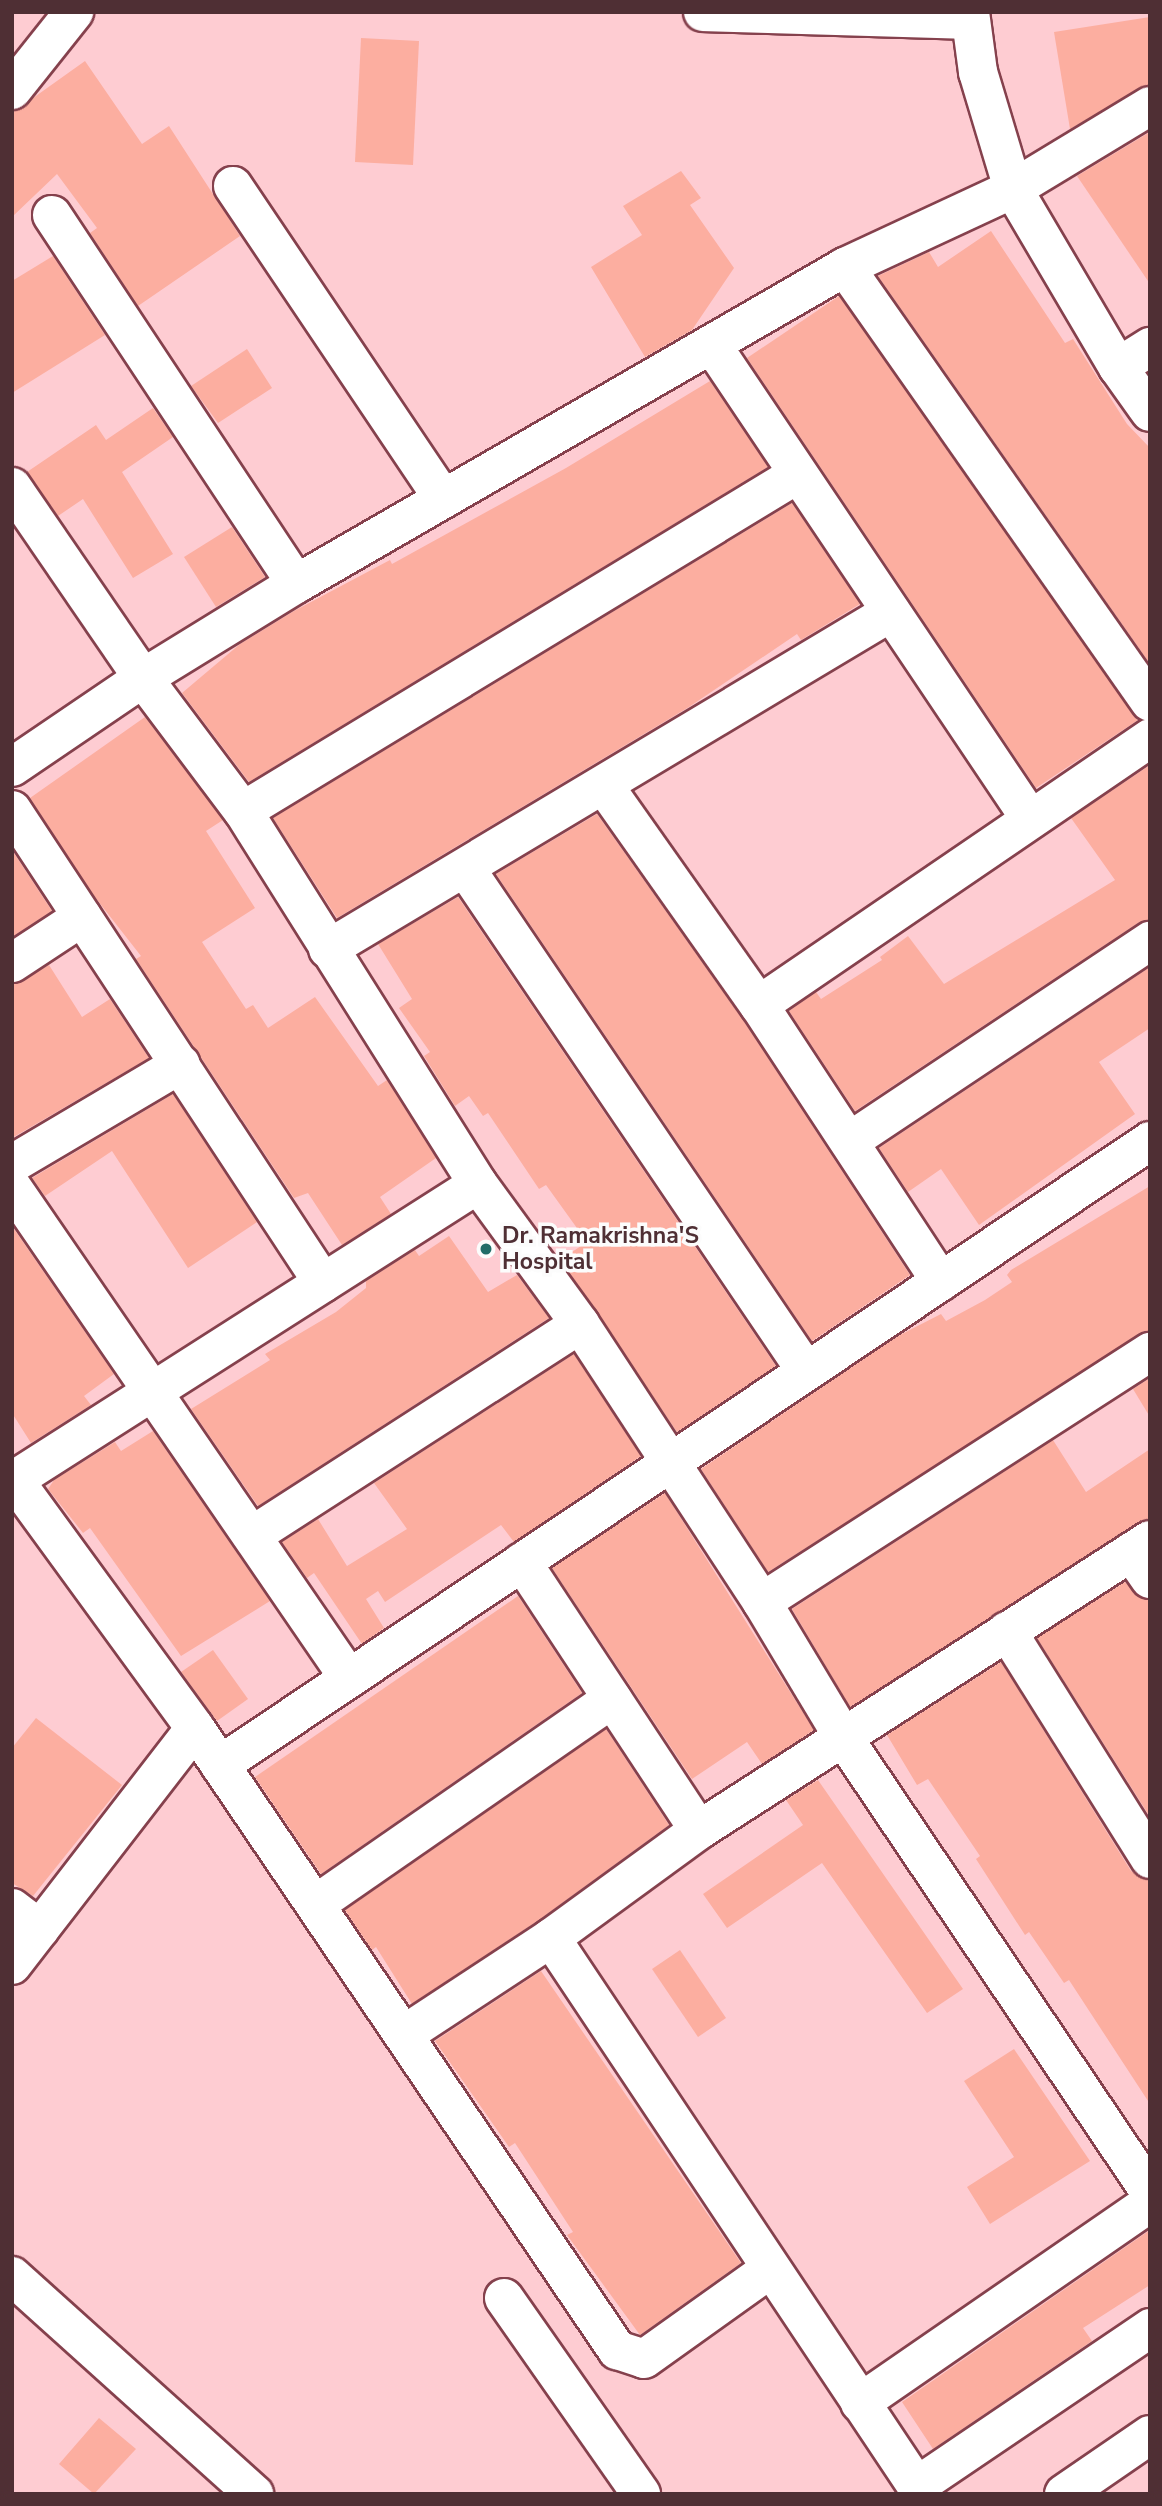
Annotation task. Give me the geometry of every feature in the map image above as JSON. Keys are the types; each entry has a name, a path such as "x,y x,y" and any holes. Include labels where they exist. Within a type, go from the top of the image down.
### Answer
{"street":[{"path":"12,90 74,12"},
{"path":"703,12 970,16 978,72 1013,190 1118,367 1150,412"},
{"path":"12,767 143,678 296,584 845,267 1013,190 1150,106"},
{"path":"233,186 443,499"},
{"path":"52,215 296,584"},
{"path":"845,267 1150,702"},
{"path":"712,345 1029,817"},
{"path":"1118,367 1150,346"},
{"path":"243,811 798,474"},
{"path":"12,487 143,678 243,811 478,1184 580,1324 762,1602 843,1737 1150,2192"},
{"path":"328,949 604,788 891,612"},
{"path":"759,1005 1029,817 1150,738"},
{"path":"604,788 759,1005 941,1282"},
{"path":"12,810 323,1283"},
{"path":"466,869 806,1371"},
{"path":"12,963 82,917"},
{"path":"850,1141 1150,941"},
{"path":"12,1164 181,1064"},
{"path":"220,1765 1150,1141"},
{"path":"478,1184 13,1478 195,1728 617,2350 644,2359 769,2270"},
{"path":"12,1187 154,1390 349,1678"},
{"path":"253,1535 580,1324"},
{"path":"762,1602 1150,1352"},
{"path":"405,2034 551,1938 699,1830 1007,1631 1144,1557"},
{"path":"522,1562 699,1830"},
{"path":"1007,1631 1150,1859"},
{"path":"316,1904 612,1699"},
{"path":"12,1965 26,1919 195,1728"},
{"path":"551,1938 769,2270 919,2490 1150,2328"},
{"path":"860,2403 1150,2203"},
{"path":"12,2276 254,2494"},
{"path":"504,2298 640,2494"},
{"path":"1064,2494 1150,2435"}],"building":[{"path":"1150,17 1150,84 1070,129 1054,32"},
{"path":"361,38 419,41 413,165 355,162"},
{"path":"85,61 142,144 169,126 240,236 138,306 90,233 97,228 57,174 12,217 12,113"},
{"path":"1150,132 1150,284 1077,176"},
{"path":"681,171 701,198 690,205 734,268 692,330 645,357 591,267 642,235 623,206"},
{"path":"991,231 1065,343 1073,339 1127,424 1150,448 1150,664 878,276 929,252 938,267"},
{"path":"53,256 105,335 12,393 12,281"},
{"path":"839,296 1138,720 1036,788 747,358"},
{"path":"247,349 272,388 218,423 191,386"},
{"path":"710,381 768,467 249,782 182,693 240,644 294,611 390,560 392,564 566,468"},
{"path":"153,408 173,437 122,472 173,554 133,578 83,499 58,516 27,472 96,425 106,440"},
{"path":"792,503 860,604 801,640 797,634 689,707 337,918 273,818"},
{"path":"232,527 265,577 216,607 184,557"},
{"path":"145,717 223,820 206,831 255,908 202,942 246,1009 253,1005 268,1028 315,997 378,1086 387,1080 436,1158 380,1197 391,1214 342,1245 308,1193 294,1198 136,959 141,956 94,896 30,798"},
{"path":"1150,765 1150,919 1138,923 855,1111 789,1011 816,992 821,999 882,960 880,957 908,936 944,984 1115,880 1071,818"},
{"path":"597,814 741,1017 910,1275 812,1341 496,874"},
{"path":"12,850 52,911 12,937"},
{"path":"458,897 776,1366 677,1432 560,1260 587,1242 546,1185 539,1189 488,1113 483,1116 469,1096 455,1106 424,1056 430,1052 399,1008 412,999 378,944"},
{"path":"49,965 82,1017 110,999 149,1058 12,1138 12,985"},
{"path":"1150,967 1150,1028 1099,1062 1135,1114 979,1225 941,1169 908,1192 879,1148"},
{"path":"173,1094 257,1222 188,1268 112,1151 45,1196 32,1178"},
{"path":"1150,1186 1150,1330 768,1572 701,1469 898,1336 941,1314 946,1321 985,1300 1012,1282 1007,1275 1011,1270"},
{"path":"12,1226 114,1374 84,1396 91,1405 31,1443 12,1413"},
{"path":"449,1236 488,1292 517,1275 549,1318 258,1506 191,1409 270,1360 265,1354 336,1312 366,1288 366,1281 415,1250 419,1256"},
{"path":"574,1354 641,1456 514,1542 501,1525 385,1602 378,1591 366,1599 384,1628 362,1644 314,1573 307,1578 282,1542 318,1519 347,1566 407,1529 374,1483"},
{"path":"1150,1378 1150,1417 1133,1389"},
{"path":"153,1431 270,1601 181,1656 90,1528 83,1533 48,1489 54,1480 115,1442 121,1451"},
{"path":"1053,1440 1086,1492 1150,1449 1150,1518 850,1707 792,1609"},
{"path":"665,1493 814,1730 762,1764 747,1742 692,1779 552,1568"},
{"path":"1125,1582 1140,1598 1150,1600 1150,1817 1037,1638"},
{"path":"518,1596 582,1693 321,1874 255,1777"},
{"path":"213,1650 248,1699 217,1721 181,1672"},
{"path":"1001,1662 1131,1871 1150,1881 1150,2104 1069,1980 1064,1983 1029,1932 1025,1935 976,1859 980,1856 928,1779 917,1785 887,1735"},
{"path":"36,1718 122,1785 33,1896 12,1883 12,1748"},
{"path":"606,1729 669,1825 539,1920 412,2004 376,1947 372,1950 345,1910"},
{"path":"818,1780 963,1989 927,2013 822,1863 727,1928 703,1894 803,1825 786,1800"},
{"path":"680,1950 726,2018 698,2037 652,1969"},
{"path":"541,1971 741,2263 640,2335 567,2235 573,2232 515,2143 509,2147 435,2041"},
{"path":"1014,2049 1090,2161 990,2224 967,2187 1014,2157 964,2081"},
{"path":"1150,2230 1150,2285 1083,2328 1092,2341 933,2449 902,2402"},
{"path":"99,2418 136,2449 94,2494 59,2464"}],"place":[{"name":"Dr. Ramakrishna'S Hospital","path":"486,1249"}]}
